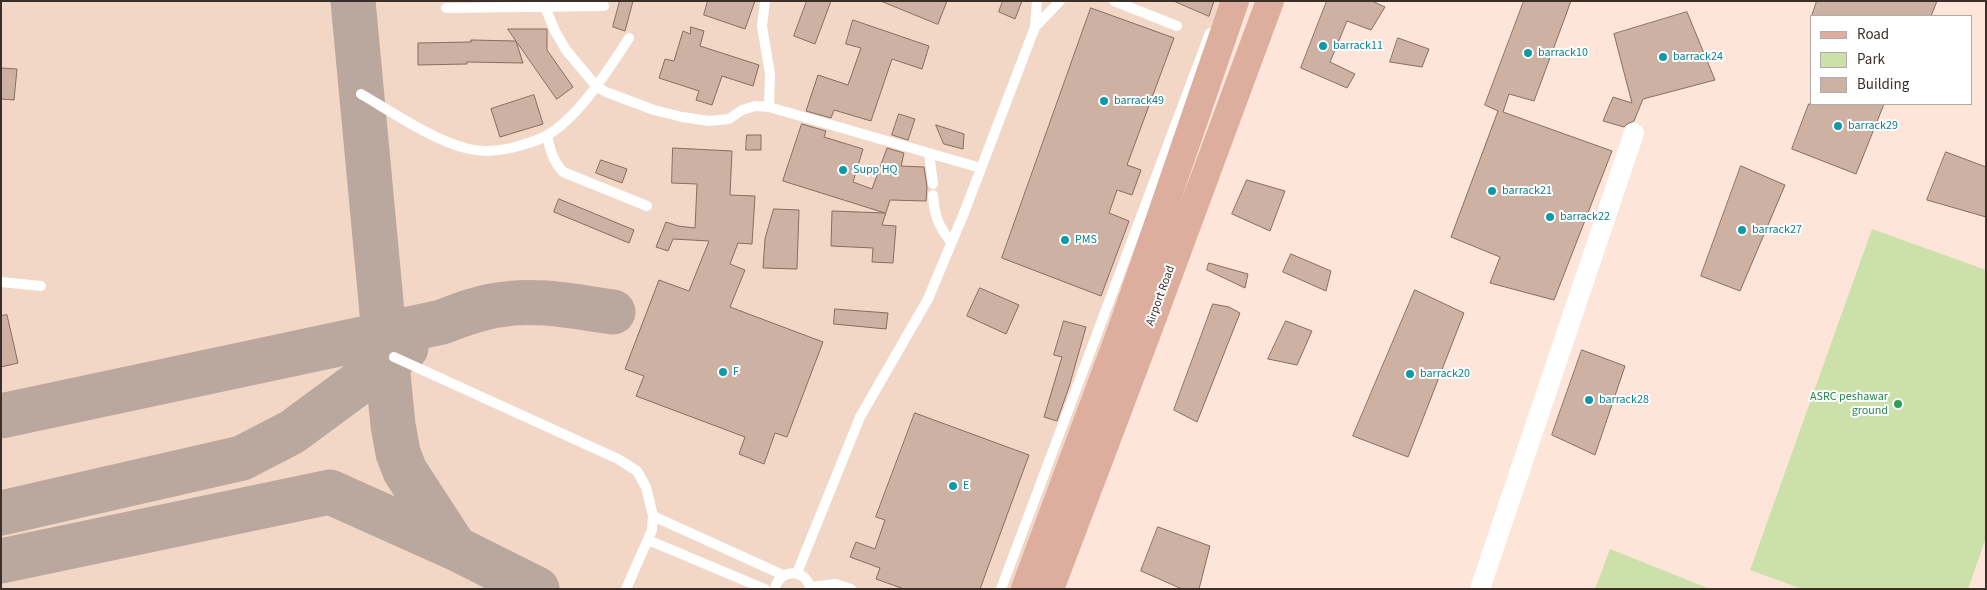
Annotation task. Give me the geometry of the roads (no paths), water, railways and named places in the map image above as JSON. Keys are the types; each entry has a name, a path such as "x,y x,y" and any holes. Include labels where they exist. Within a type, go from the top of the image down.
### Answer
{"main road":[{"path":"1025,589 1122,329 1235,1"},
{"name":"Airport Road","path":"1050,589 1270,1"}],"street":[{"path":"1480,589 1634,133"}],"lane":[{"path":"765,1 762,26 770,74 769,107"},
{"path":"796,573 860,417 928,299 982,168 1035,28 1037,1"},
{"path":"1035,28 1060,1"},
{"path":"1117,2 1177,26"},
{"path":"446,8 604,6"},
{"path":"545,7 554,31 566,50 597,87 614,96 654,110 709,121 729,119 742,110 755,106 769,107 982,168"},
{"path":"1001,589 1210,33"},
{"path":"361,94 442,139 470,149 500,151 527,144 547,135 567,118 597,87 629,38"},
{"path":"547,135 550,152 556,164 563,172 647,206"},
{"path":"928,153 936,220 951,242"},
{"path":"1,282 41,286"},
{"path":"394,357 618,459 637,471 646,487 653,516 652,530 626,589"},
{"path":"653,516 783,575 796,573 808,580 810,588 836,584 851,589"},
{"path":"648,540 764,589"},
{"path":"776,589 778,580 783,575"}],"place":[{"name":"barrack11","path":"1323,46"},
{"name":"barrack10","path":"1528,53"},
{"name":"barrack24","path":"1663,57"},
{"name":"barrack49","path":"1104,101"},
{"name":"barrack29","path":"1838,126"},
{"name":"Supp HQ","path":"843,170"},
{"name":"barrack21","path":"1492,191"},
{"name":"barrack22","path":"1550,217"},
{"name":"barrack27","path":"1742,230"},
{"name":"PMS","path":"1065,240"},
{"name":"F","path":"723,372"},
{"name":"barrack20","path":"1410,374"},
{"name":"barrack28","path":"1589,400"},
{"name":"ASRC peshawar ground","path":"1898,404"},
{"name":"E","path":"953,486"}]}
